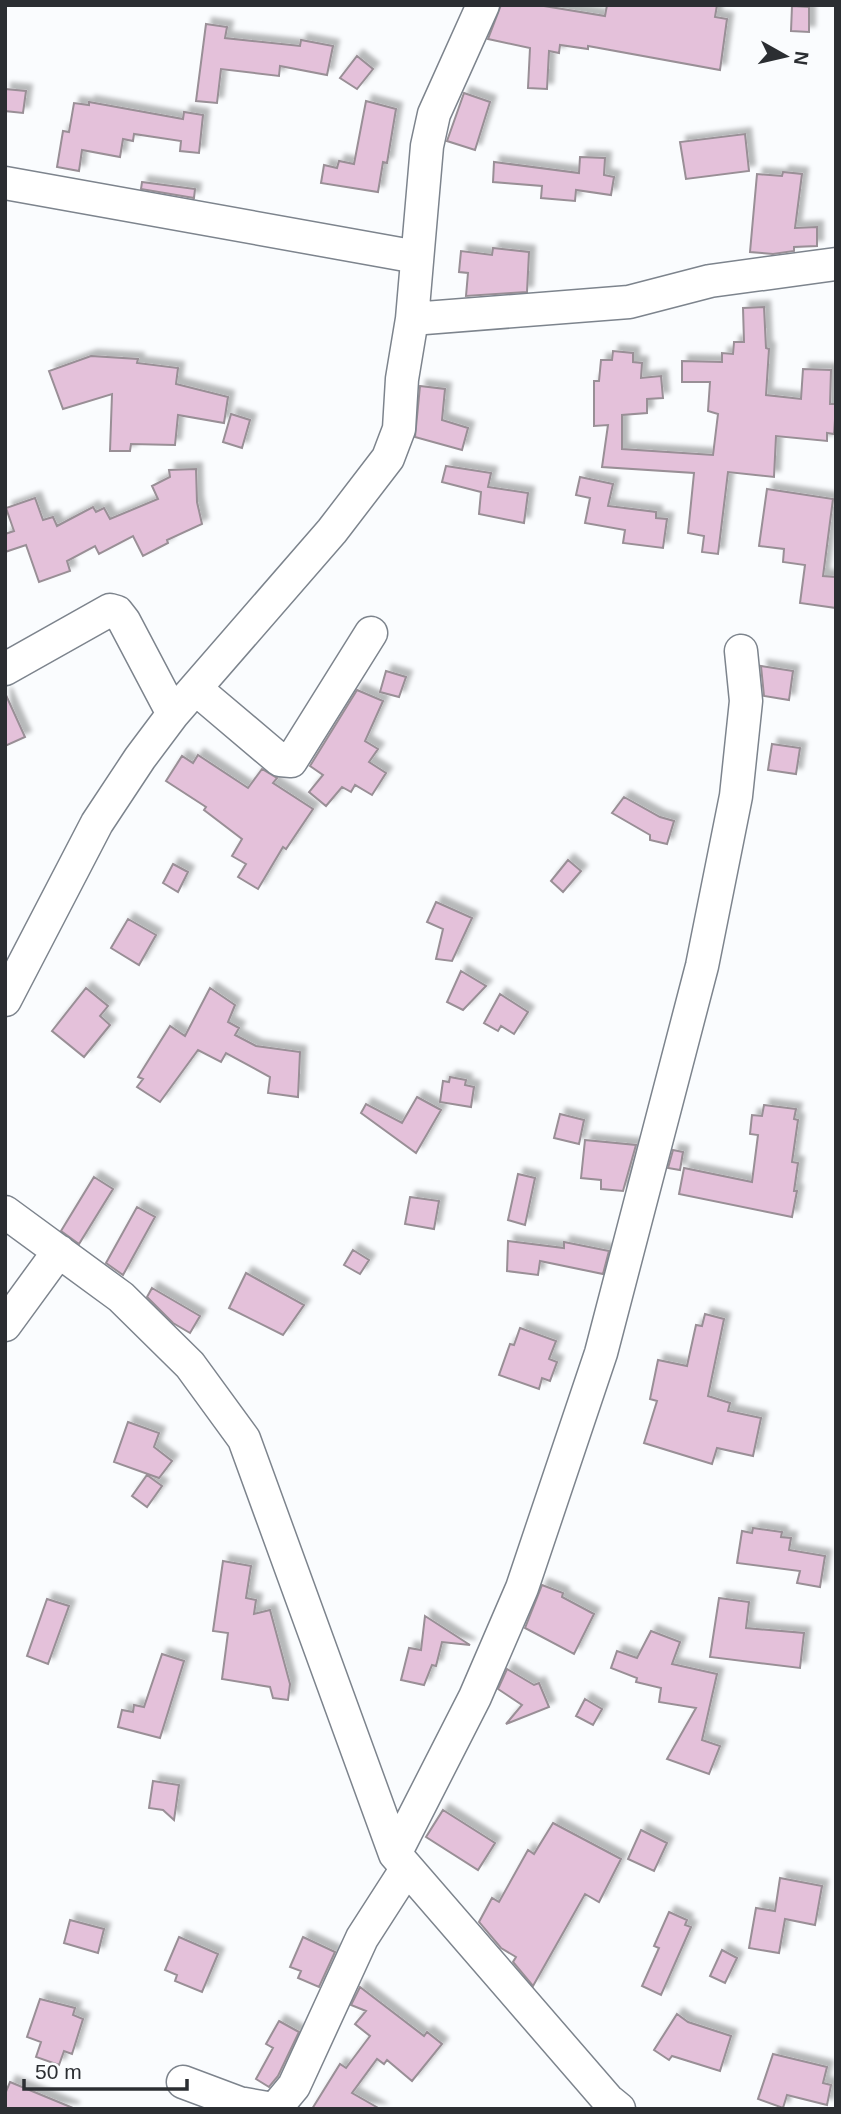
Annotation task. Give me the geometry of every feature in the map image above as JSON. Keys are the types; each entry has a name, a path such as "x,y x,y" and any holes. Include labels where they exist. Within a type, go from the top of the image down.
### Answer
{"street":[{"path":"5,1000 96,823 173,713 196,690 332,531 388,457 399,429 402,379 412,319 427,146 434,114 484,5"},
{"path":"5,183 417,257"},
{"path":"412,319 629,302 710,281 836,264"},
{"path":"5,669 110,610 117,612 124,621 173,713"},
{"path":"196,690 280,760 291,761 370,633"},
{"path":"183,2082 239,2103 274,2109 294,2086 362,1938 401,1861 522,1588 601,1353 702,966 734,809 746,701 740,651"},
{"path":"5,1212 121,1297 190,1365 244,1439 401,1861 607,2100 619,2109"},
{"path":"5,1325 59,1251"}],"building":[{"path":"501,5 538,5 605,16 607,5 717,5 715,17 727,19 720,70 588,46 588,49 560,45 559,53 549,51 547,89 528,88 530,48 488,39"},
{"path":"792,6 809,7 809,32 791,31"},
{"path":"206,24 227,27 225,38 300,46 301,40 333,46 327,75 280,66 279,76 221,69 217,103 196,101"},
{"path":"357,56 373,69 357,89 340,78"},
{"path":"5,89 26,91 23,113 5,111"},
{"path":"464,93 490,102 475,150 447,141"},
{"path":"366,101 396,109 387,163 383,162 378,192 321,183 324,165 337,168 339,161 354,164"},
{"path":"89,102 183,119 184,112 203,115 199,153 180,151 181,141 134,134 133,141 123,139 120,157 82,150 79,171 57,167 63,131 69,132 74,103 89,105"},
{"path":"745,134 749,171 686,179 680,142"},
{"path":"580,157 605,158 604,175 614,177 611,195 576,190 575,201 541,198 542,186 493,182 494,162 579,173"},
{"path":"783,172 802,174 795,228 817,227 817,246 794,247 794,251 773,254 750,252 757,174 782,176"},
{"path":"142,182 195,189 194,198 141,189"},
{"path":"493,248 529,252 527,292 466,296 468,273 459,272 461,251 492,255"},
{"path":"764,307 766,348 769,349 766,395 801,399 803,369 831,370 830,404 836,404 834,434 827,433 827,441 776,436 774,477 728,472 718,554 702,552 704,536 688,533 694,473 602,467 608,425 594,426 594,381 599,381 601,360 612,360 613,351 633,353 633,362 642,363 641,378 661,376 663,398 647,399 647,413 622,415 622,449 713,455 718,414 708,411 710,382 682,382 682,361 722,362 722,353 733,354 734,342 744,342 743,308"},
{"path":"91,356 138,359 137,363 178,368 176,384 228,397 224,423 178,415 175,445 131,444 130,451 110,451 112,394 63,409 49,371"},
{"path":"420,386 445,389 442,420 468,428 462,450 415,437"},
{"path":"231,414 250,420 242,448 223,442"},
{"path":"446,466 491,473 488,487 528,493 524,523 479,514 481,492 442,482"},
{"path":"196,469 197,502 202,524 167,540 168,543 143,556 133,536 99,554 95,546 67,561 70,571 39,582 26,545 5,552 5,534 14,531 6,508 35,498 43,520 53,517 57,526 93,507 96,512 104,508 110,519 158,499 152,486 170,477 169,470"},
{"path":"580,477 613,484 608,506 656,512 656,518 667,519 663,548 623,543 625,530 585,523 590,498 576,495"},
{"path":"767,489 833,499 823,576 836,577 836,608 800,603 805,565 783,562 784,549 759,546"},
{"path":"761,666 793,671 789,700 764,696"},
{"path":"386,671 406,677 399,697 380,692"},
{"path":"357,690 383,701 365,741 378,749 369,762 386,773 372,795 355,785 351,792 342,787 326,806 309,792 323,775 310,766"},
{"path":"5,693 25,737 5,746"},
{"path":"772,744 800,748 796,774 768,770"},
{"path":"198,755 248,788 262,769 277,778 273,783 313,809 286,849 283,847 258,889 238,877 246,864 232,856 242,839 204,810 206,807 166,781 182,756 193,763"},
{"path":"624,797 660,817 674,821 667,844 650,840 650,835 612,813"},
{"path":"568,860 581,871 563,892 551,881"},
{"path":"173,864 188,872 178,892 163,883"},
{"path":"436,902 472,918 452,961 436,959 443,929 427,922"},
{"path":"128,919 156,935 139,965 111,948"},
{"path":"461,971 486,986 463,1010 447,1002"},
{"path":"86,988 108,1006 100,1016 110,1025 84,1057 52,1031"},
{"path":"210,988 235,1005 228,1022 239,1028 235,1035 256,1046 300,1052 298,1097 268,1093 270,1077 226,1053 221,1062 198,1050 160,1102 137,1087 143,1079 138,1077 170,1026 185,1036"},
{"path":"500,994 528,1012 514,1034 501,1026 498,1031 484,1023"},
{"path":"450,1077 466,1080 465,1085 474,1087 471,1107 440,1102 443,1081 449,1082"},
{"path":"417,1097 441,1110 416,1153 361,1113 366,1104 402,1123"},
{"path":"764,1105 796,1109 794,1119 798,1120 792,1162 798,1163 794,1191 797,1191 792,1217 679,1194 684,1168 752,1182 758,1135 750,1134 752,1115 762,1116"},
{"path":"560,1114 584,1120 579,1144 554,1138"},
{"path":"585,1140 636,1145 623,1191 601,1189 601,1180 581,1178"},
{"path":"673,1150 683,1152 680,1170 668,1168"},
{"path":"518,1174 535,1178 525,1225 508,1220"},
{"path":"94,1177 113,1189 79,1244 61,1231"},
{"path":"410,1197 439,1201 434,1229 405,1224"},
{"path":"137,1207 155,1217 123,1275 106,1263"},
{"path":"508,1241 564,1248 564,1242 609,1251 603,1274 540,1261 538,1275 507,1271"},
{"path":"353,1250 369,1260 360,1274 344,1265"},
{"path":"246,1273 304,1305 283,1335 229,1308"},
{"path":"152,1288 200,1316 190,1333 173,1323 147,1297"},
{"path":"705,1314 724,1319 708,1396 730,1403 728,1411 761,1418 753,1456 717,1448 712,1464 644,1443 657,1401 650,1399 658,1360 687,1366 696,1325 702,1326"},
{"path":"520,1328 556,1341 549,1359 557,1362 550,1381 542,1378 539,1389 499,1375 510,1344 514,1345"},
{"path":"128,1422 159,1433 154,1447 172,1461 159,1478 114,1462"},
{"path":"147,1475 162,1486 147,1507 132,1496"},
{"path":"753,1528 782,1532 781,1537 791,1538 789,1550 825,1556 820,1587 797,1583 800,1571 737,1563 742,1531 752,1533"},
{"path":"223,1561 251,1566 246,1598 256,1600 254,1614 270,1610 290,1684 288,1700 273,1698 270,1687 222,1679 228,1633 213,1631"},
{"path":"542,1585 563,1593 562,1597 594,1614 574,1654 525,1628"},
{"path":"719,1598 749,1602 746,1628 804,1633 800,1668 710,1657"},
{"path":"47,1599 69,1606 48,1664 27,1656"},
{"path":"425,1616 470,1645 442,1642 436,1666 432,1665 424,1685 401,1680 409,1648 421,1650"},
{"path":"651,1631 680,1642 672,1664 717,1674 702,1740 720,1746 709,1774 667,1759 696,1708 659,1702 661,1688 636,1682 637,1678 611,1668 617,1651 637,1658"},
{"path":"162,1654 184,1661 160,1738 118,1727 122,1710 133,1712 134,1705 144,1707"},
{"path":"507,1669 534,1685 539,1683 549,1707 506,1724 522,1705 498,1689"},
{"path":"585,1699 602,1709 593,1725 576,1716"},
{"path":"153,1781 179,1785 174,1820 163,1810 149,1808"},
{"path":"443,1810 495,1843 478,1870 426,1837"},
{"path":"553,1823 621,1859 599,1902 585,1894 533,1986 513,1962 516,1957 501,1948 479,1922 492,1898 499,1902 528,1850 534,1854"},
{"path":"641,1830 667,1843 654,1871 628,1859"},
{"path":"780,1878 822,1886 815,1925 785,1919 779,1953 749,1948 756,1908 775,1911"},
{"path":"669,1912 687,1920 685,1925 691,1927 661,1995 642,1986 659,1948 654,1946"},
{"path":"70,1920 104,1929 98,1953 64,1943"},
{"path":"179,1937 218,1954 202,1992 175,1981 177,1975 165,1970"},
{"path":"303,1937 335,1952 319,1987 298,1978 301,1971 290,1967"},
{"path":"722,1950 737,1958 725,1983 710,1976"},
{"path":"360,1987 424,2036 427,2032 442,2044 412,2081 387,2060 384,2064 377,2059 352,2093 380,2109 312,2109 340,2064 346,2068 370,2036 355,2024 366,2011 351,2005"},
{"path":"40,1999 75,2008 73,2015 83,2019 72,2054 64,2051 59,2065 36,2057 41,2042 27,2037"},
{"path":"677,2014 688,2022 731,2036 720,2071 672,2056 669,2060 654,2050"},
{"path":"279,2021 299,2032 278,2076 269,2087 256,2079 273,2048 266,2044"},
{"path":"773,2054 827,2067 823,2083 831,2085 827,2105 787,2095 783,2108 758,2099"},
{"path":"10,2082 73,2109 5,2109 5,2094"}]}
